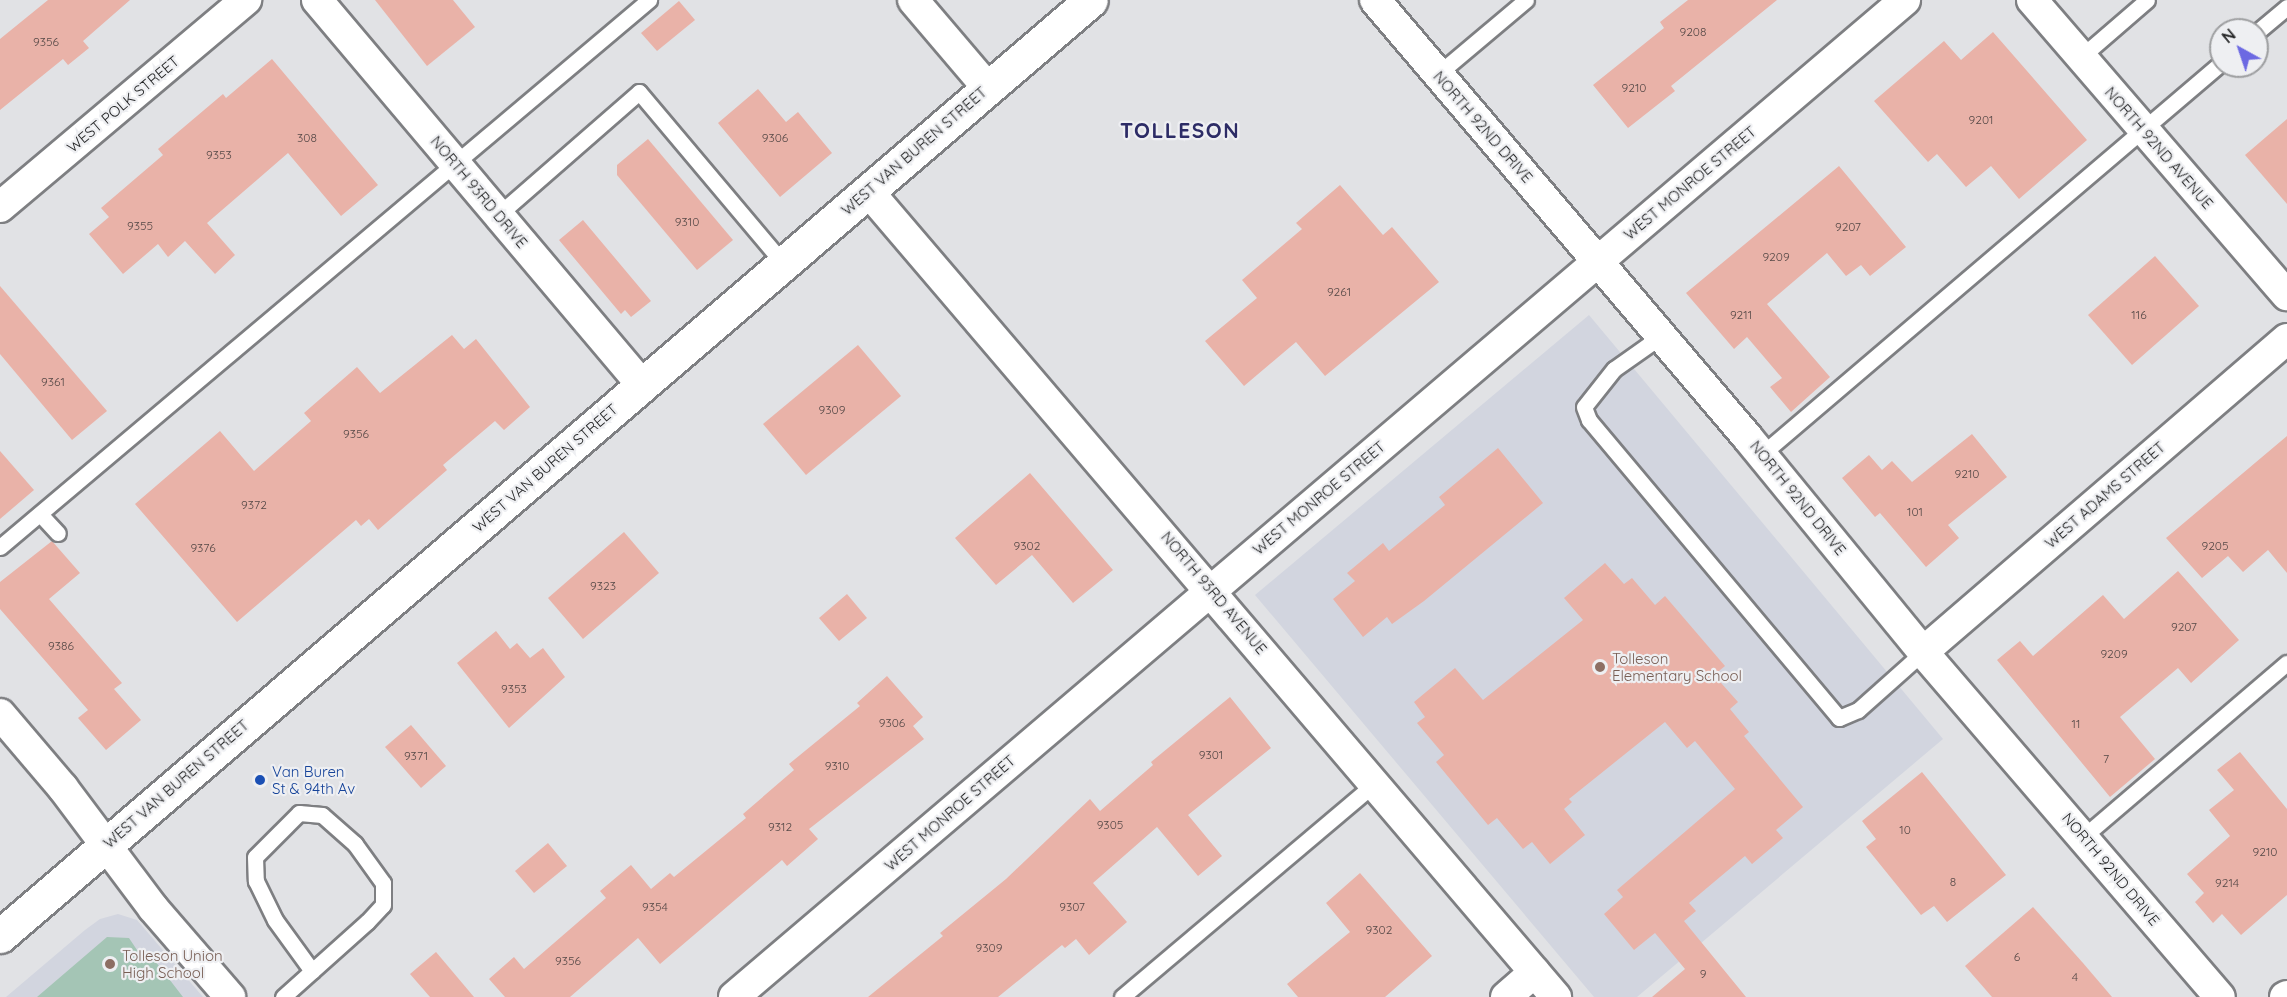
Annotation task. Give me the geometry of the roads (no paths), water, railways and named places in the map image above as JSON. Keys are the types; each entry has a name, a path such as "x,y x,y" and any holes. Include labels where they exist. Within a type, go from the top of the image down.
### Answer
{"main road":[{"name":"WEST VAN BUREN STREET","path":"0,936 1091,0"}],"street":[{"name":"WEST POLK STREET","path":"0,207 246,0"},
{"name":"NORTH 93RD DRIVE","path":"317,0 642,385"},
{"path":"913,0 988,88"},
{"name":"NORTH 92ND DRIVE","path":"1375,0 1762,454 1923,652 2220,997"},
{"name":"WEST MONROE STREET","path":"734,997 1905,0"},
{"name":"NORTH 92ND AVENUE","path":"2032,0 2287,295"},
{"name":"NORTH 93RD AVENUE","path":"868,191 1211,589 1556,997"},
{"name":"WEST ADAMS STREET","path":"1923,652 2287,339"},
{"path":"0,714 153,908 230,997"},
{"path":"1506,997 1535,972"}],"lane":[{"path":"0,547 649,0"},
{"path":"1438,74 1526,0"},
{"path":"2081,57 2147,0"},
{"path":"2269,22 2287,7"},
{"path":"1762,454 2209,73"},
{"path":"498,215 639,92 784,264"},
{"path":"1661,336 1614,369 1584,406 1588,420 1839,718 1858,710 1923,652"},
{"path":"40,514 58,533"},
{"path":"2083,837 2287,663"},
{"path":"1122,997 1375,783"},
{"path":"283,997 383,904 383,883 355,844 322,815 299,813 255,857 256,881 275,920 312,970"}],"place":[{"name":"Tolleson Elementary School","path":"1600,667"},
{"name":"Van Buren St & 94th Av","path":"260,780"},
{"name":"Tolleson Union High School","path":"110,964"}],"district":[{"name":"TOLLESON","path":"1180,130"}]}
